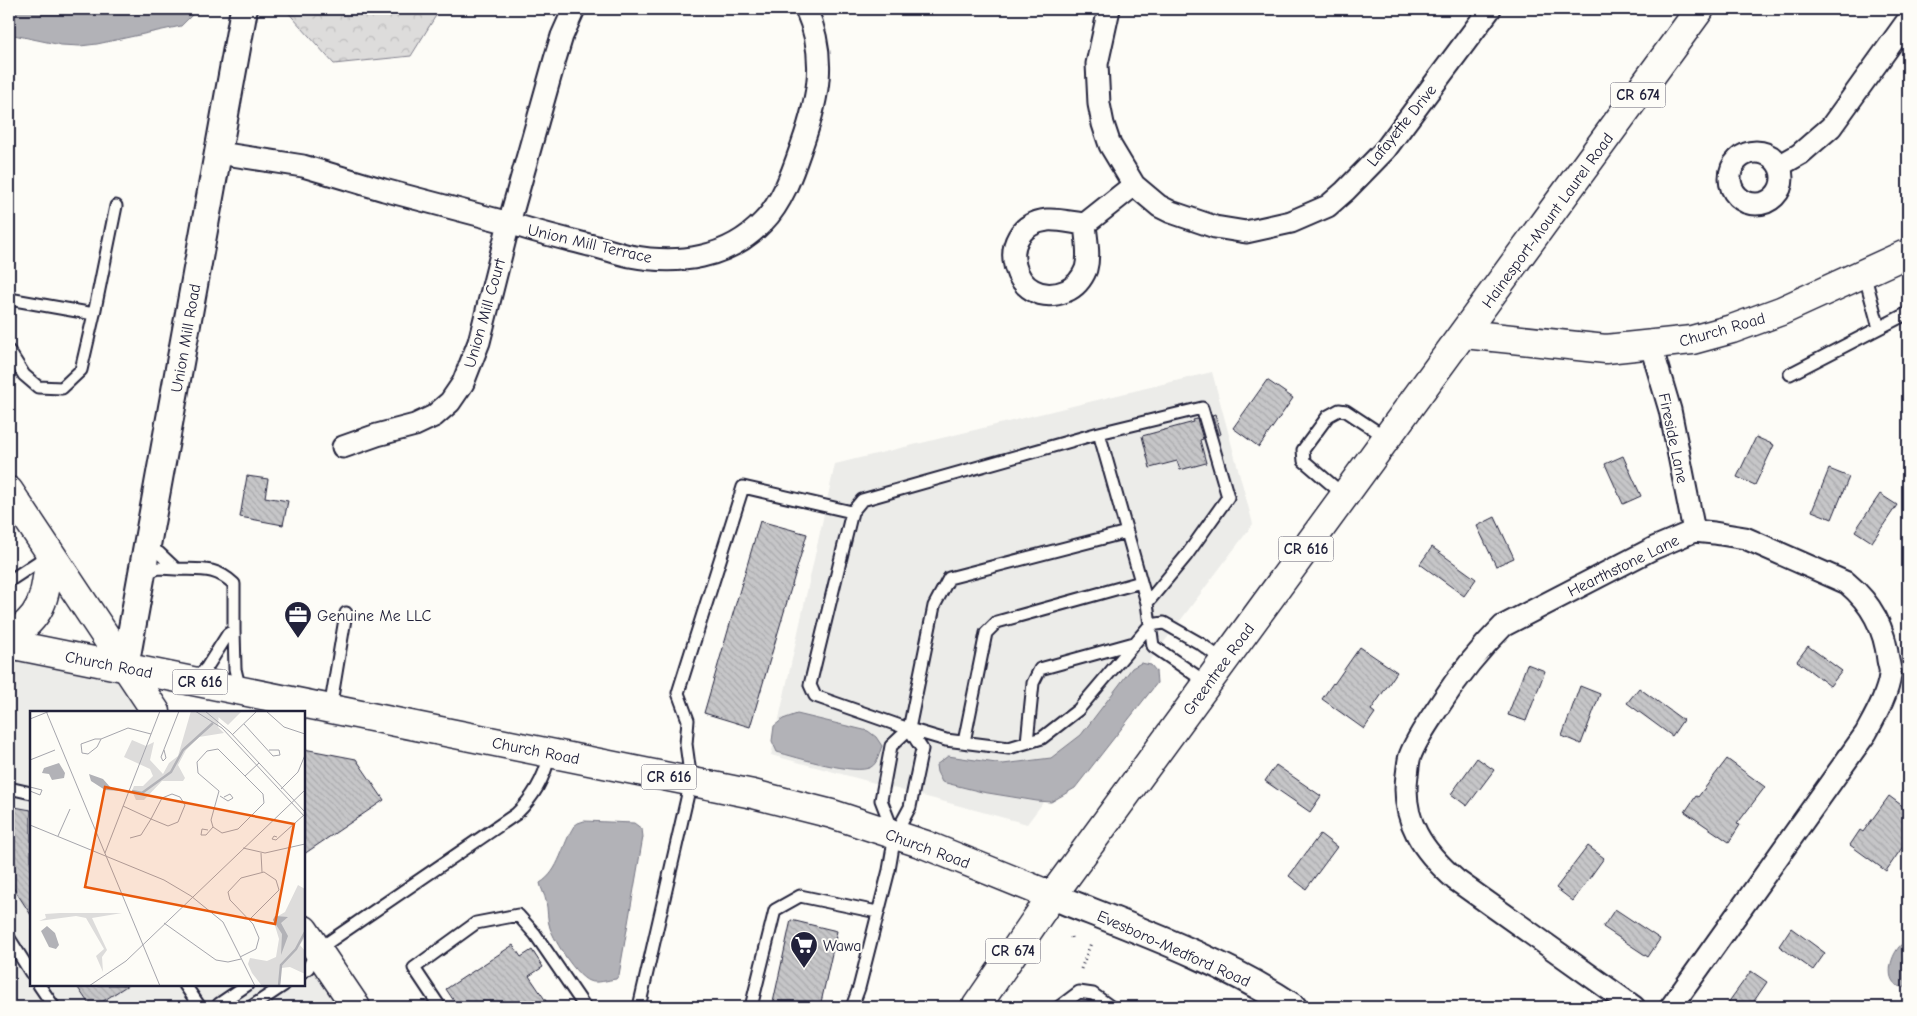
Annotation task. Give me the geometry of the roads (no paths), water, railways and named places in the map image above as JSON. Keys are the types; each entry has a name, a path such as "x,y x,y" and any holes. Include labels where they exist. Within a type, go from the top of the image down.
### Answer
{"main road":[{"name":"Hainesport-Mount Laurel Road","path":"1464,334 1700,9"},
{"name":"Church Road","path":"1464,334 1606,349 1651,346 1692,340 1732,329 1781,311 1908,253"},
{"name":"Greentree Road","path":"976,1007 1052,896 1464,334"},
{"path":"10,497 155,711"},
{"path":"9,637 21,630 34,618 40,606 50,554"},
{"name":"Church Road","path":"9,644 752,794 832,814 926,845 1052,896"},
{"path":"307,951 356,1007"}],"street":[{"name":"Union Mill Road","path":"125,667 244,9"},
{"name":"Union Mill Terrace","path":"509,223 554,59 574,9"},
{"name":"Union Mill Terrace","path":"219,153 303,166 384,190 629,256 670,260 691,259 711,255 731,247 749,235 764,221 776,204 796,162 811,118 817,94 819,70 818,47 813,24 806,9"},
{"name":"Lafayette Drive","path":"1110,9 1097,64 1099,104 1110,145 1134,185 1159,206 1171,212 1234,232 1246,232 1291,222 1328,206 1385,150 1490,9"},
{"path":"1779,166 1800,154 1831,127 1908,20"},
{"path":"1085,224 1134,185"},
{"name":"Union Mill Court","path":"343,447 377,435 415,425 434,416 450,402 463,382 480,342 509,223"},
{"name":"Fireside Lane","path":"1651,346 1670,410 1694,531"},
{"name":"Hearthstone Lane","path":"1634,1007 1456,880 1440,866 1417,836 1411,821 1405,793 1410,757 1425,727 1462,673 1503,626 1654,548 1694,531 1714,532 1745,538 1847,584 1859,593 1877,619 1883,633 1890,675 1881,704 1866,733 1671,1007"},
{"name":"Evesboro-Medford Road","path":"1052,896 1144,932 1272,993 1293,1007"}],"lane":[{"path":"9,352 24,376 38,387 62,388 81,370 116,206"},
{"path":"1864,273 1879,328"},
{"path":"9,299 94,314"},
{"path":"1790,374 1908,313"},
{"path":"1146,603 1186,556 1228,497 1202,408 1099,433 862,500 852,512 810,685 815,696 909,729 946,740 1009,748 1042,738 1078,710 1150,625 1164,623 1201,644 1224,661"},
{"path":"1345,496 1304,461 1303,450 1328,416 1334,412 1346,411 1388,438"},
{"path":"1099,433 1141,582 1153,646 1208,684"},
{"path":"639,1007 691,781 686,744 688,720 678,693 743,487 852,512"},
{"path":"895,835 881,800 891,746 909,729 934,606 949,578 1127,532"},
{"path":"147,546 159,553 176,569"},
{"path":"9,581 50,554"},
{"path":"142,574 160,568 215,571 224,574 234,584 235,668 240,690"},
{"path":"964,742 986,634 997,622 1141,582"},
{"path":"330,708 346,613"},
{"path":"195,681 207,667 228,634 234,630"},
{"path":"1027,742 1032,683 1040,669 1135,643"},
{"path":"852,1007 859,988 889,870 895,835 910,807 922,749 909,729"},
{"path":"307,951 509,820 522,808 538,787 550,753"},
{"path":"9,788 30,793"},
{"path":"751,1007 775,910 800,896 877,912"},
{"path":"440,1007 414,968 476,923 518,915 535,934 585,1007"},
{"path":"10,941 30,971"},
{"path":"40,986 54,1007"},
{"path":"186,986 200,1007"},
{"path":"217,1007 246,986"},
{"path":"251,1007 282,986"},
{"path":"1059,1007 1079,992 1093,994 1111,1007"}],"place":[{"name":"Genuine Me LLC","path":"298,639"},
{"name":"Wawa","path":"804,969"}]}
